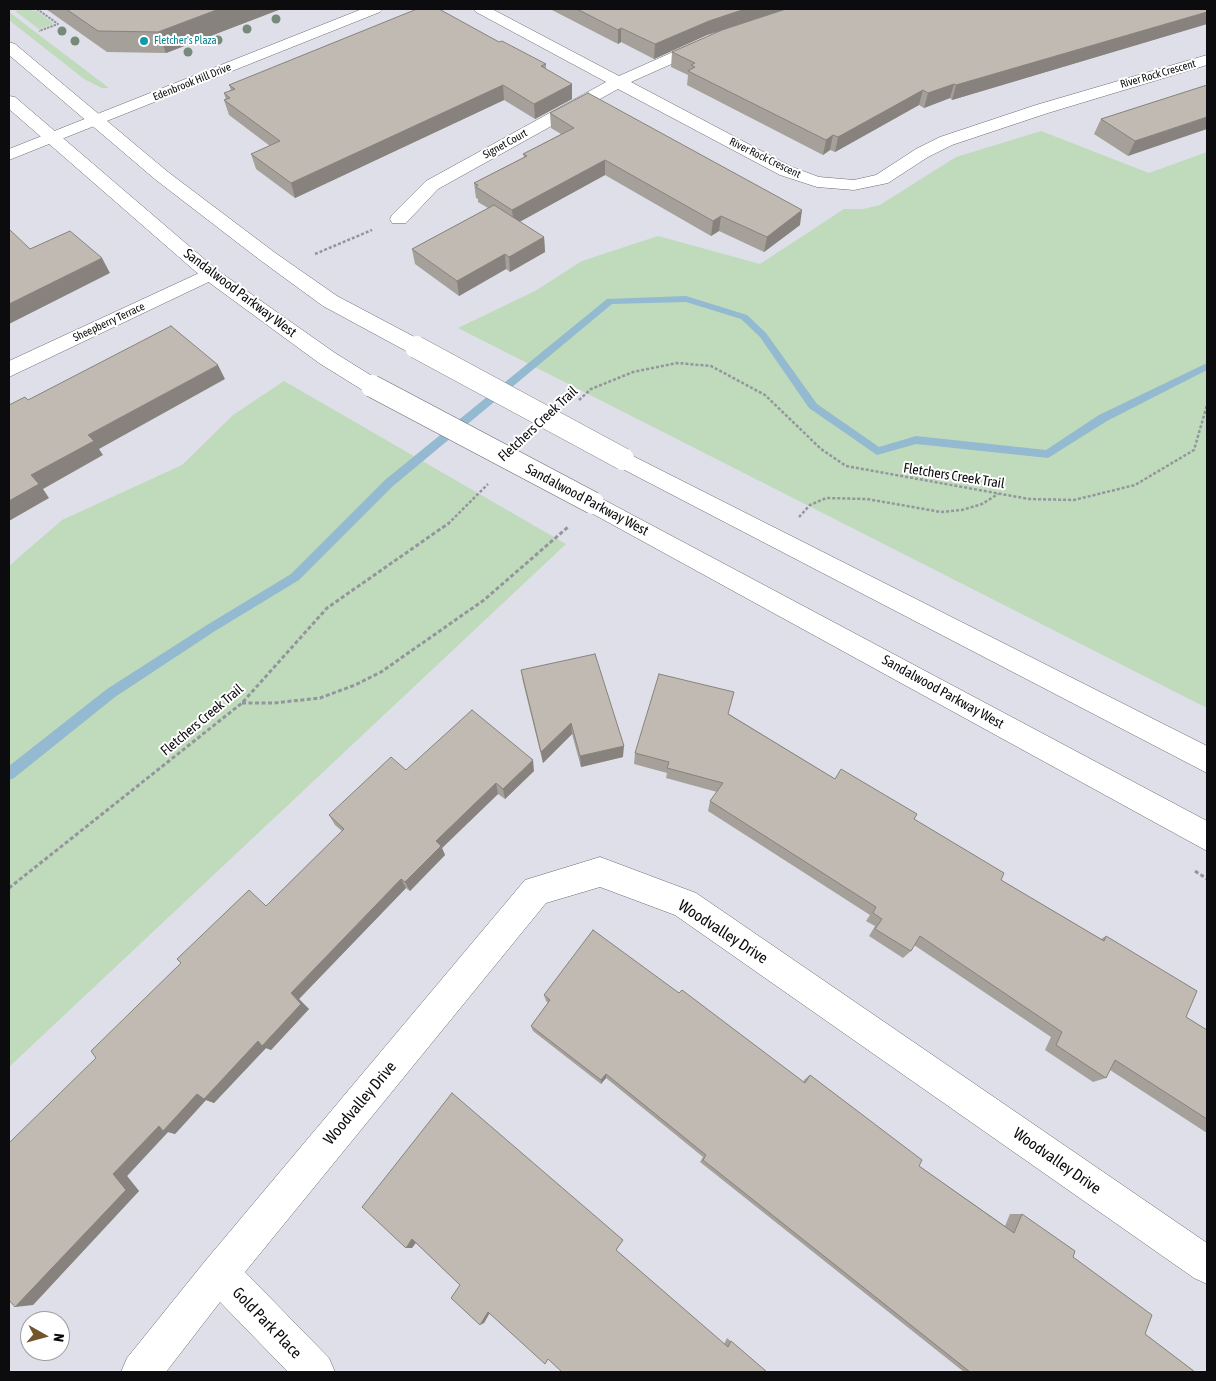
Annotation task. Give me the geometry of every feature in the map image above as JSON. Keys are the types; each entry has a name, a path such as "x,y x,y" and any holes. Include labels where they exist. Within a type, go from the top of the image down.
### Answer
{"street":[{"name":"Edenbrook Hill Drive","path":"9,155 375,9"},
{"name":"River Rock Crescent","path":"481,9 786,170 817,182 854,185 882,179 922,153 946,141 1042,109 1207,60"},
{"name":"Signet Court","path":"400,219 432,185 453,172 620,81 723,36"},
{"path":"9,47 94,121 192,199 330,301 623,459 1207,760"},
{"name":"Sandalwood Parkway West","path":"9,100 210,274 327,358 372,386 593,503 1207,837"},
{"name":"Sheepberry Terrace","path":"9,370 210,274"},
{"name":"Woodvalley Drive","path":"141,1372 219,1273 536,891 600,872 685,904 1207,1265"},
{"name":"Gold Park Place","path":"219,1273 315,1372"}],"path":[{"path":"37,9 58,24 39,31"},
{"path":"308,258 350,238 400,219"},
{"name":"Fletchers Creek Trail","path":"577,402 591,389 633,372 677,363 711,366 765,395 821,449 846,466 1029,499 1074,500 1135,485 1194,450 1207,405"},
{"name":"Fletchers Creek Trail","path":"9,888 242,703 327,608 448,524 489,483"},
{"path":"794,523 810,504 826,498 867,500 941,512 962,510 982,504 998,493"},
{"path":"242,703 274,703 320,698 355,685 381,672 484,600 573,524"}],"green space":[{"path":"22,9 37,11 54,24 39,29 15,11"},
{"path":"9,12 109,88 102,88 84,79 9,20"},
{"path":"1041,131 1149,173 1207,152 1207,708 458,328 535,291 582,261 658,236 760,264 844,209 863,209 880,205 956,157"},
{"path":"284,381 566,544 9,1067 9,566 62,520 182,465 233,415"}],"building":[{"path":"66,9 219,9 158,32 98,31"},
{"path":"417,9 439,9 499,42 502,41 546,64 541,66 572,84 534,104 503,85 291,183 251,154 280,141 224,100 230,98 224,93 235,89 229,85"},
{"path":"577,9 745,9 709,21 655,44 621,28 618,30"},
{"path":"786,9 1207,9 1207,12 928,93 923,90 838,137 833,135 826,140 688,71 695,67 691,65 695,63 672,52 722,30"},
{"path":"1207,85 1207,117 1135,141 1101,119"},
{"path":"588,93 802,210 767,237 721,216 713,221 605,160 512,210 476,187 478,185 474,183 527,156 523,154 574,128 550,113"},
{"path":"494,205 544,237 509,257 505,254 457,281 412,249"},
{"path":"9,229 30,249 70,231 102,258 9,304"},
{"path":"171,326 218,365 88,435 94,441 31,475 39,484 9,501 9,405 25,397 28,400"},
{"path":"595,654 624,746 580,756 571,723 541,752 521,670"},
{"path":"659,674 734,692 728,714 835,779 841,769 917,814 914,819 1004,873 1001,880 1104,941 1106,936 1197,991 1186,1017 1207,1030 1207,1119 1115,1060 1106,1078 1056,1045 1062,1032 920,936 911,951 875,929 882,919 873,913 876,907 710,801 723,783 667,768 669,762 635,753"},
{"path":"472,710 533,760 503,789 496,783 436,841 441,846 405,882 401,879 291,993 301,1004 262,1046 258,1041 204,1099 197,1094 163,1131 159,1126 113,1174 126,1190 15,1307 9,1300 9,1143 96,1058 91,1051 181,963 177,959 249,890 266,906 344,829 329,815 391,757 406,770"},
{"path":"593,930 679,993 682,990 805,1083 810,1075 922,1160 919,1166 1014,1233 1022,1214 1075,1251 1073,1257 1152,1315 1145,1334 1195,1372 970,1372 703,1160 706,1155 606,1074 601,1080 531,1026 550,1000 544,995"},
{"path":"452,1093 623,1240 616,1250 728,1347 731,1341 767,1372 562,1372 548,1359 545,1364 488,1312 480,1325 451,1298 460,1285 412,1239 406,1248 362,1207"}],"waterway":[{"path":"9,774 111,693 211,628 295,577 389,483 610,301 686,299 744,317 763,335 813,406 877,451 916,440 1048,454 1103,418 1207,366"}],"place":[{"name":"Fletcher's Plaza","path":"144,41"}]}
